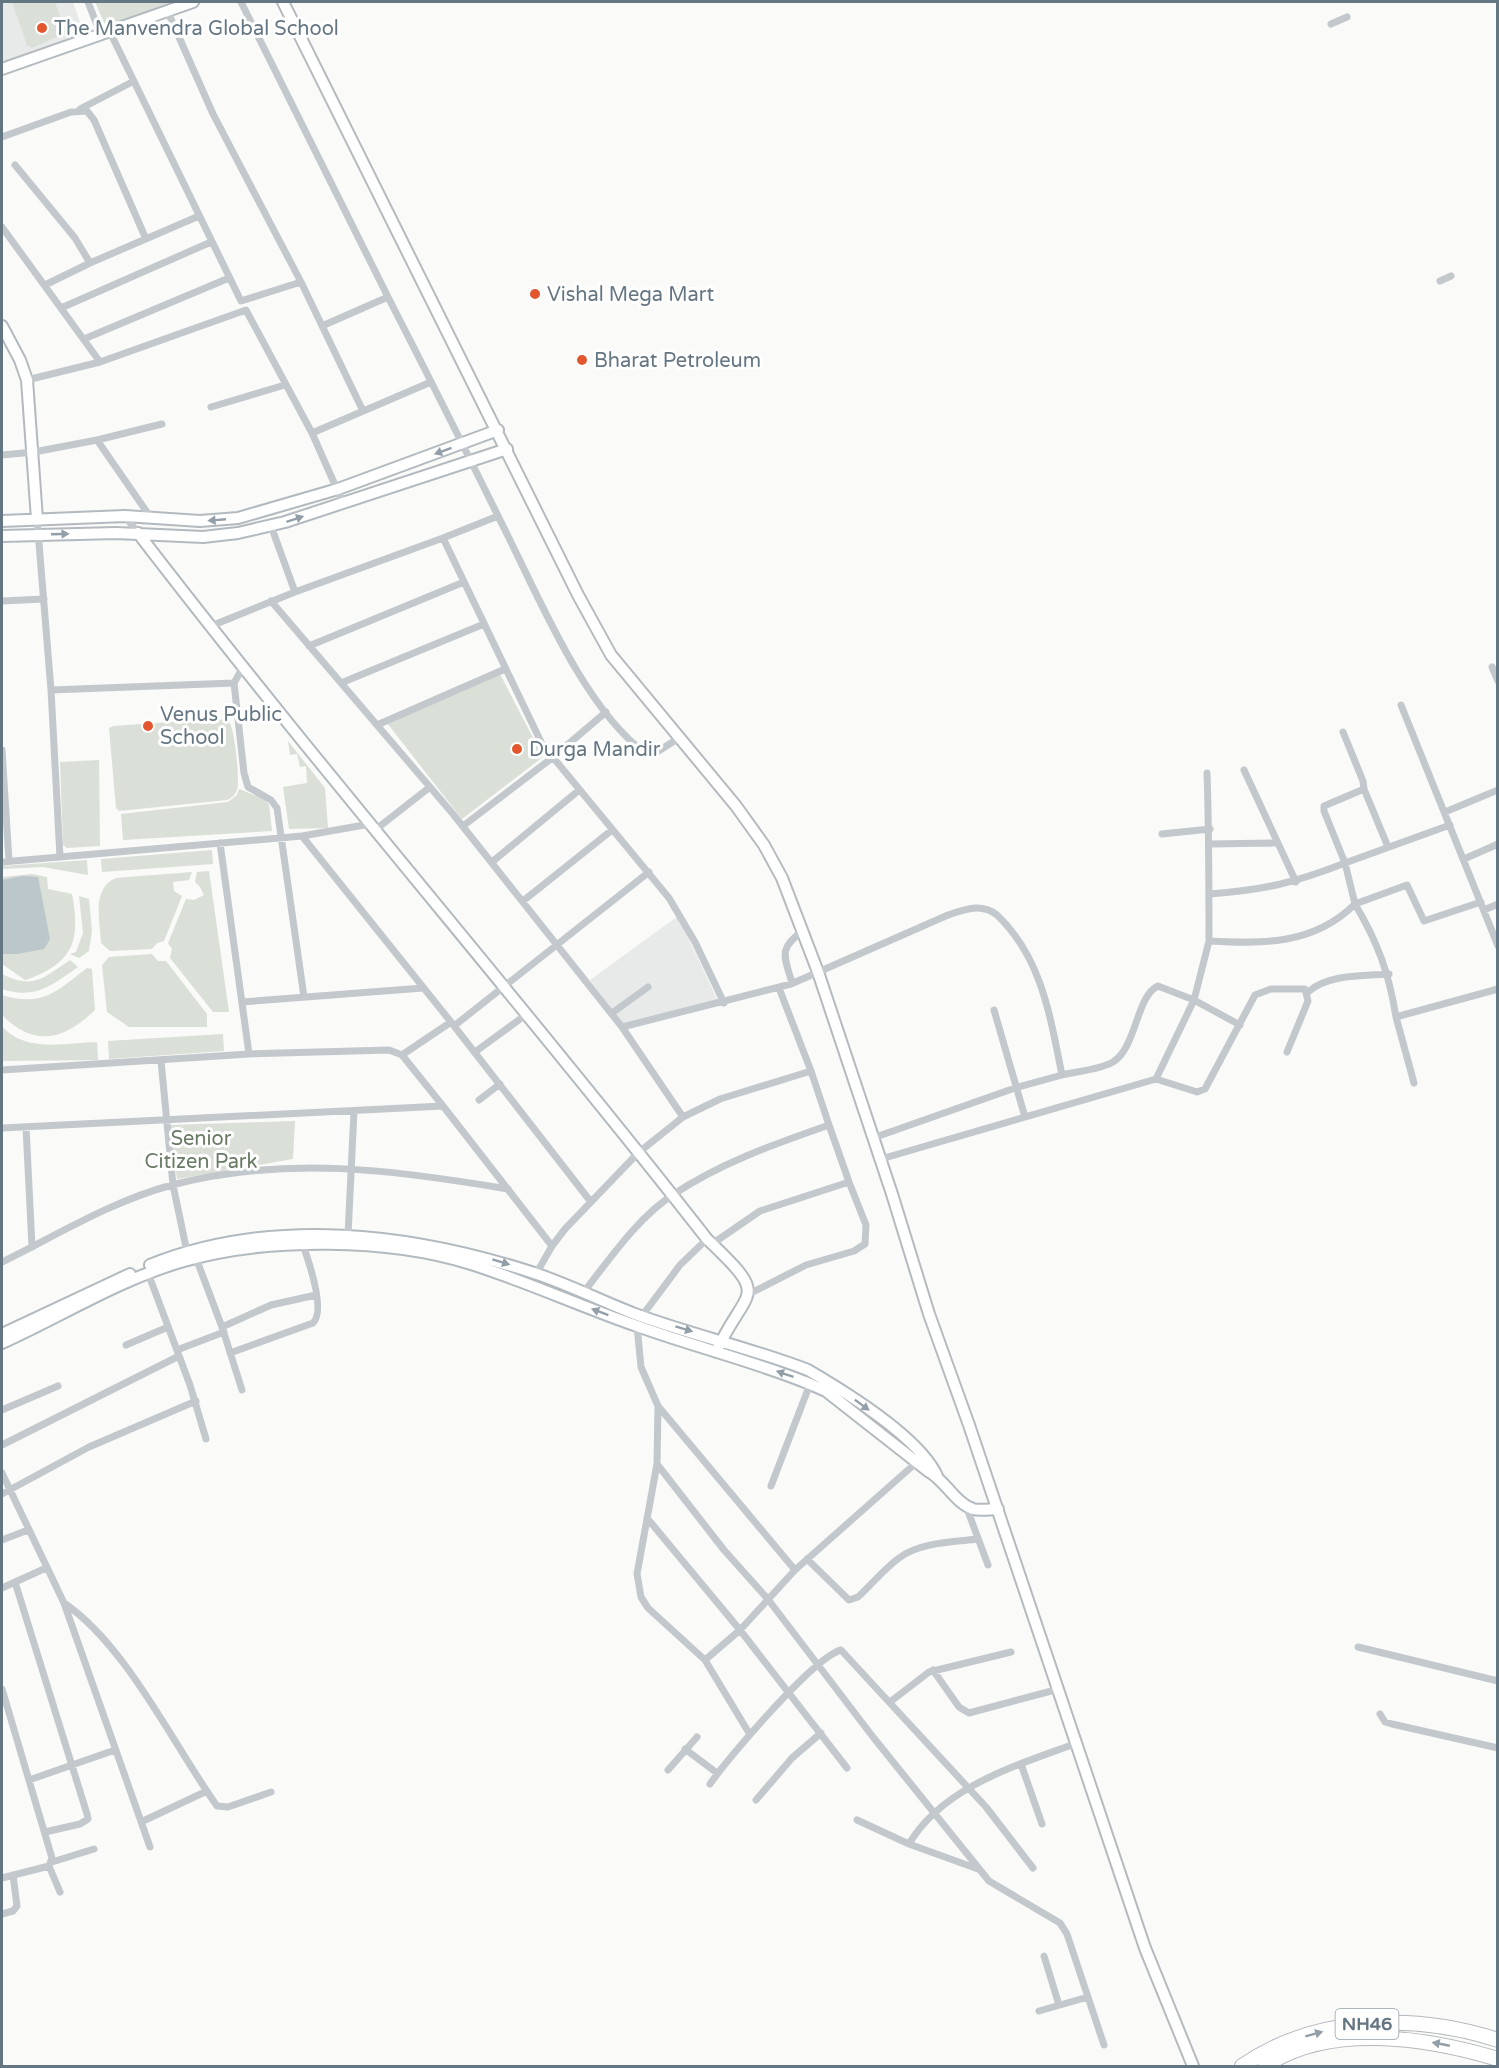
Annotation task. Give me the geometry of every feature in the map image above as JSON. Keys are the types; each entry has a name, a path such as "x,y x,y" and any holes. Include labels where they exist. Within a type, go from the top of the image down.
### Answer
{"highway":[{"name":"NH46","path":"1242,2067 1271,2050 1306,2036 1345,2026 1425,2023 1470,2031 1497,2040"},
{"name":"NH46","path":"1265,2067 1290,2054 1324,2044 1362,2037 1437,2043 1497,2059"}],"street":[{"path":"87,2 134,81 241,301 312,434 343,502"},
{"path":"2,69 193,2"},
{"path":"241,2 569,656 606,712 645,753 657,752 679,738"},
{"path":"283,2 498,430 578,595 611,655 736,807 764,845 782,878 818,972 928,1314 998,1509 1145,1948 1193,2067"},
{"path":"167,10 213,114 301,282 363,411"},
{"path":"1331,24 1347,17"},
{"path":"2,137 79,110 134,81"},
{"path":"79,110 87,111 94,120 146,239"},
{"path":"15,165 75,238 90,264"},
{"path":"45,285 199,216"},
{"path":"2,226 100,362"},
{"path":"61,308 212,242"},
{"path":"1440,281 1450,276"},
{"path":"84,339 230,278"},
{"path":"241,301 301,282"},
{"path":"322,326 388,297"},
{"path":"27,380 100,362 246,310"},
{"path":"2,326 27,380 51,690 60,857"},
{"path":"312,434 431,382"},
{"path":"211,407 285,385"},
{"path":"2,455 34,452 97,440 162,424"},
{"path":"2,521 125,516 200,521 238,518 338,489 498,430"},
{"path":"97,440 151,518"},
{"path":"2,536 138,533 203,537 238,534 271,526 470,459 507,449"},
{"path":"125,516 243,667 709,1241 744,1278 749,1294 746,1305 721,1340 716,1352"},
{"path":"212,626 295,591 498,516"},
{"path":"271,526 295,591"},
{"path":"443,538 534,731 552,758 648,872 684,920 724,1003"},
{"path":"309,645 464,582"},
{"path":"2,601 44,599"},
{"path":"272,601 430,786 558,944 612,1013 684,1117"},
{"path":"341,683 484,624"},
{"path":"243,667 234,683 245,782 255,793 275,804 282,838 304,997"},
{"path":"1492,667 1497,681"},
{"path":"378,725 505,669"},
{"path":"51,690 234,683"},
{"path":"1401,705 1497,946"},
{"path":"462,826 552,758 606,712"},
{"path":"1343,732 1388,847"},
{"path":"2,750 5,861 282,838 373,827 430,786"},
{"path":"1244,770 1296,882"},
{"path":"1156,1079 1194,1000 1209,941 1210,829 1207,773"},
{"path":"1364,789 1324,806 1345,863 1355,904 1369,928 1389,974 1396,1017 1414,1083"},
{"path":"492,862 578,790"},
{"path":"1445,812 1497,790"},
{"path":"1209,894 1258,890 1296,882 1450,825"},
{"path":"1162,834 1210,829"},
{"path":"523,901 612,830"},
{"path":"302,836 591,1202"},
{"path":"220,843 249,1054"},
{"path":"1210,844 1277,843"},
{"path":"1464,859 1497,844"},
{"path":"402,1055 505,987 648,872"},
{"path":"1209,941 1255,944 1288,940 1341,918 1355,904 1407,885 1424,921 1481,902"},
{"path":"1484,910 1497,904"},
{"path":"622,1027 792,984 948,915 974,908 992,910 1014,933 1034,966 1045,994 1062,1075"},
{"path":"792,984 784,952 787,941 803,931"},
{"path":"1287,1052 1306,1007 1308,992 1314,986 1331,981 1389,974"},
{"path":"873,1138 1015,1088 1104,1066 1120,1056 1154,988 1163,986 1240,1025"},
{"path":"612,1013 648,987"},
{"path":"242,1002 423,988"},
{"path":"749,1294 806,1265 854,1251 865,1244 866,1225 779,988"},
{"path":"880,1159 1156,1079 1197,1092 1205,1089 1252,999 1260,992 1302,988 1308,992"},
{"path":"1396,1017 1497,989"},
{"path":"994,1010 1025,1117"},
{"path":"475,1053 527,1014"},
{"path":"2,1070 249,1054 388,1050 402,1055 552,1246"},
{"path":"161,1061 173,1185 192,1255 223,1329 242,1390"},
{"path":"537,1274 552,1246 591,1202 638,1153 684,1117 728,1096 811,1071"},
{"path":"479,1100 500,1084"},
{"path":"2,1128 443,1106"},
{"path":"348,1235 354,1111"},
{"path":"583,1293 641,1223 672,1195 743,1156 829,1125"},
{"path":"26,1127 32,1247"},
{"path":"2,1262 115,1206 173,1185 266,1171 310,1167 351,1167 418,1174 508,1189"},
{"path":"795,1570 658,1406 640,1367 639,1321 680,1265 709,1241 760,1211 849,1182"},
{"path":"2,1334 142,1268 260,1239 348,1235 437,1246 537,1274 583,1293 639,1321 721,1340 808,1370 833,1384 897,1432 932,1465 937,1476"},
{"path":"2,1343 148,1273 192,1255 259,1247 303,1245 345,1245 427,1253 469,1263 639,1321 716,1352 826,1391 937,1476 965,1504 973,1509 998,1509"},
{"path":"230,1353 313,1323 319,1313 303,1245"},
{"path":"148,1273 196,1401 206,1439"},
{"path":"2,1444 271,1305 316,1295"},
{"path":"126,1346 168,1327"},
{"path":"771,1486 810,1384"},
{"path":"2,1410 58,1386"},
{"path":"2,1494 89,1447 196,1401"},
{"path":"658,1406 657,1464 637,1574 641,1597 648,1608 705,1660 749,1733"},
{"path":"705,1660 740,1630 795,1570 917,1462"},
{"path":"657,1464 724,1550 767,1598 980,1870 1002,1891 1060,1923 1067,1934 1104,2045"},
{"path":"2,1473 64,1603 150,1847"},
{"path":"965,1504 988,1565"},
{"path":"647,1518 740,1630 847,1768"},
{"path":"2,1540 28,1530"},
{"path":"807,1560 849,1600 858,1597 900,1557 911,1551 933,1545 978,1539"},
{"path":"2,1588 46,1568"},
{"path":"15,1582 88,1819 81,1824 45,1832"},
{"path":"64,1603 86,1620 115,1653 217,1806 228,1808 272,1792"},
{"path":"1358,1647 1497,1682"},
{"path":"710,1784 749,1733 818,1666 837,1651 844,1652 969,1788 1033,1868"},
{"path":"890,1702 916,1679 933,1670 1011,1652"},
{"path":"933,1670 959,1707 969,1713 1059,1689"},
{"path":"2,1689 45,1832 50,1864 60,1892"},
{"path":"1380,1714 1385,1722 1497,1748"},
{"path":"756,1800 792,1758 821,1733"},
{"path":"668,1770 696,1737"},
{"path":"909,1844 935,1814 992,1774 1077,1743"},
{"path":"685,1749 717,1773"},
{"path":"29,1780 116,1750"},
{"path":"1021,1764 1042,1824"},
{"path":"141,1822 207,1791"},
{"path":"857,1820 909,1844 980,1870"},
{"path":"2,1878 94,1849"},
{"path":"2,1915 13,1911 17,1906 13,1875"},
{"path":"1044,1956 1059,2006"},
{"path":"1039,2011 1088,1997"}],"shaded area":[{"name":"The Manvendra Global School","path":"2,2 73,2 85,36 2,67"},
{"path":"22,876 38,877 50,939 44,949 2,954 2,880"},
{"path":"678,916 718,1001 623,1023 590,980"}],"green space":[{"path":"12,2 55,2 66,33 32,48 27,45"},
{"path":"95,2 179,2 106,27"},
{"path":"500,674 543,757 462,819 387,723"},
{"path":"213,719 228,720 233,732 238,776 237,790 233,796 227,800 119,811 116,808 109,728"},
{"path":"288,741 325,788 328,828 289,829 283,787 307,783 306,766 300,767 297,754 290,755"},
{"path":"99,760 100,846 67,848 63,845 60,762"},
{"path":"239,789 262,798 269,804 272,831 123,840 121,814 228,802 237,795"},
{"path":"212,850 213,864 102,872 101,859"},
{"path":"87,860 88,875 43,867 2,869 2,866"},
{"path":"209,871 229,1012 213,1012 170,958 172,949 168,943 186,899 194,900 204,895 195,882 197,872"},
{"path":"192,872 189,880 173,882 174,891 182,896 164,941 157,943 152,949 110,951 101,943 100,897 108,883 116,878"},
{"path":"32,874 47,877 48,889 72,894 75,925 70,949 63,958 41,974 25,980 2,964 2,877"},
{"path":"79,896 89,899 92,931 89,951 79,958 70,954 76,952 83,933"},
{"path":"152,954 158,961 166,961 207,1014 207,1027 129,1027 107,1012 102,965 109,957"},
{"path":"70,960 78,967 43,989 24,993 2,989 2,974 22,981 38,980"},
{"path":"87,968 92,969 95,1010 72,1028 49,1036 38,1036 14,1025 2,1015 2,995 28,999 48,995"},
{"path":"2,1026 11,1034 33,1043 97,1042 98,1060 2,1061"},
{"path":"223,1034 224,1051 109,1059 108,1041"},
{"name":"Senior Citizen Park","path":"295,1121 293,1159 177,1179 170,1125"}],"place":[{"name":"The Manvendra Global School","path":"42,28"},
{"name":"Vishal Mega Mart","path":"535,294"},
{"name":"Bharat Petroleum","path":"582,360"},
{"name":"Venus Public School","path":"148,726"},
{"name":"Durga Mandir","path":"517,749"}]}
